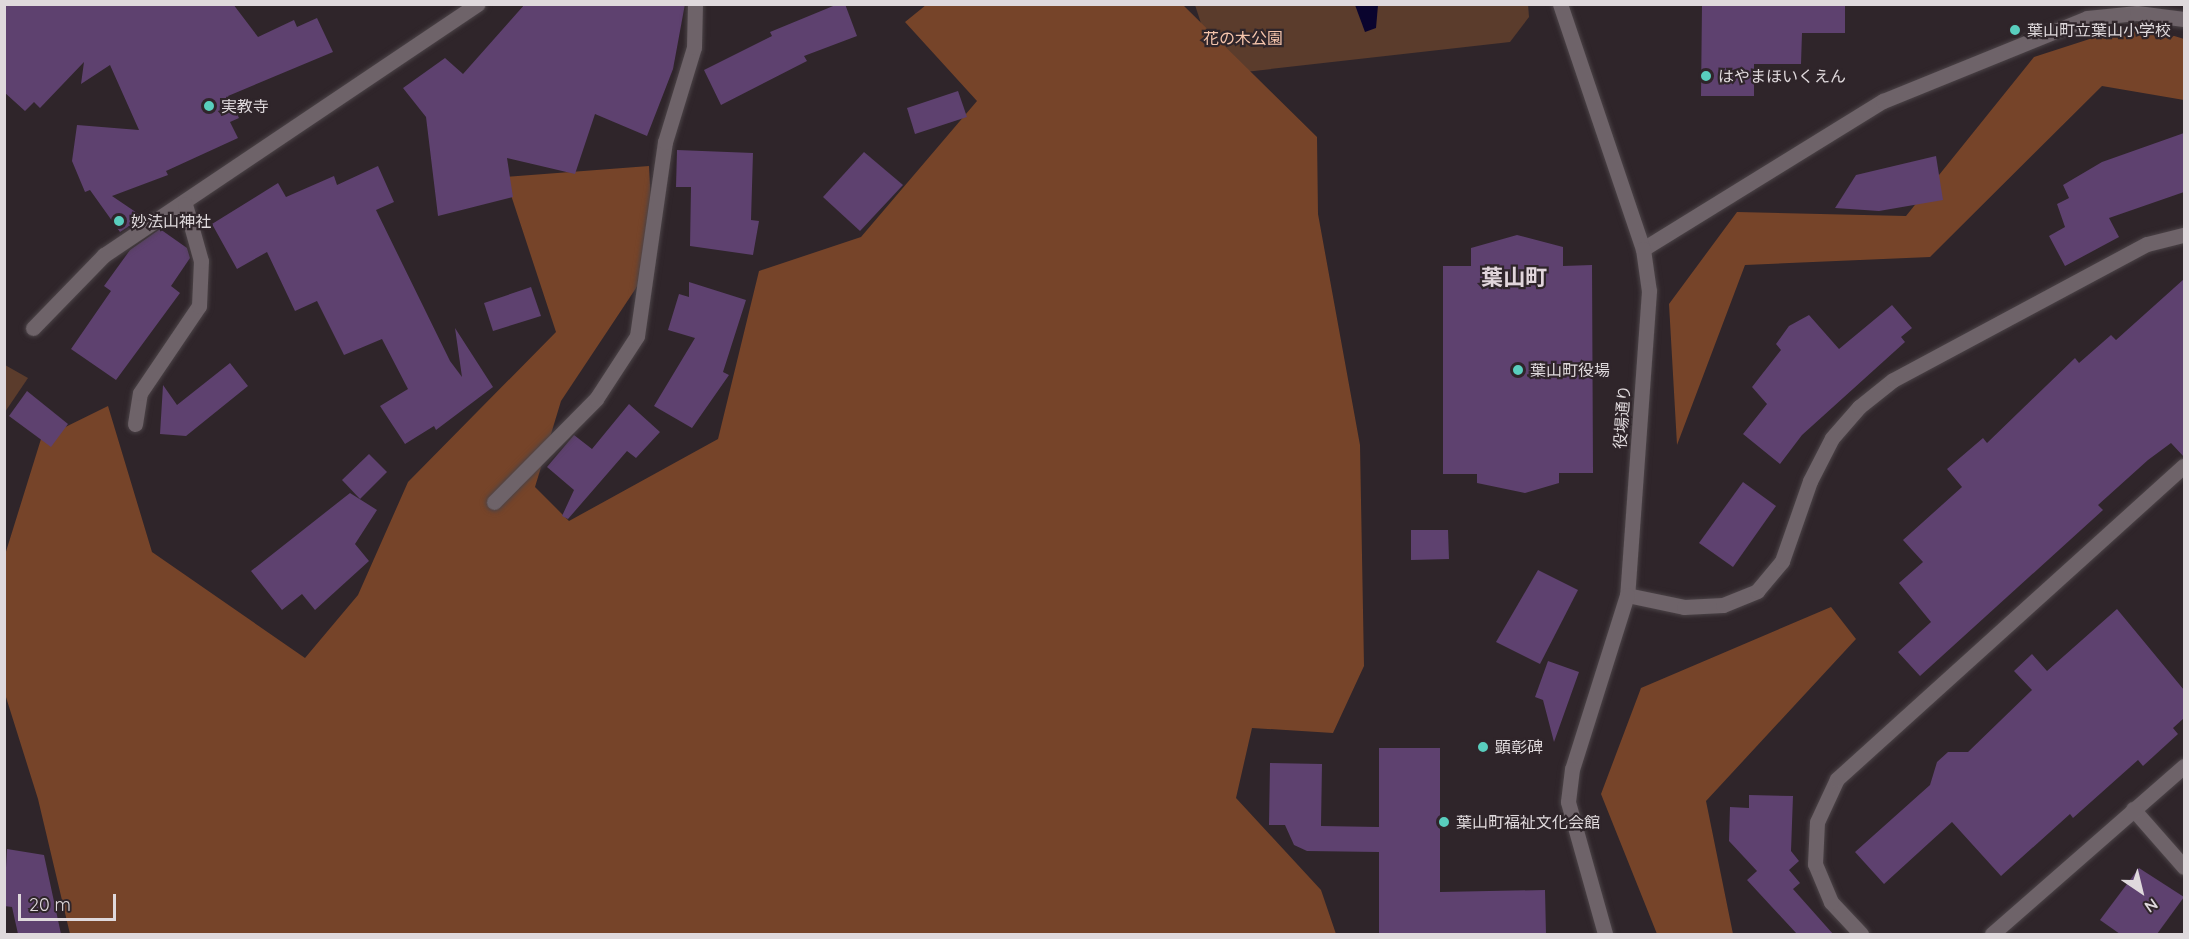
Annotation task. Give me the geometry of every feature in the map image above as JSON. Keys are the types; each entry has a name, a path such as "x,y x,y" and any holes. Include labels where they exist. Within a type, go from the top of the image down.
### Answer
{"street":[{"path":"33,328 104,255 185,204 478,4"},
{"path":"494,502 596,399 637,336 665,142 694,47 695,4"},
{"name":"役場通り","path":"1560,4 1643,249 1649,291 1627,595 1572,769 1568,802 1574,837 1605,934"},
{"path":"1643,249 1883,101 2088,18 2137,13 2184,19"},
{"path":"135,424 140,393 199,306 201,261 185,204"},
{"path":"1627,595 1684,607 1724,606 1757,591 1782,561 1810,481 1832,438 1859,407 1893,380 2147,244 2184,235"},
{"path":"1860,934 1831,902 1815,864 1817,822 1837,779 2184,466"},
{"path":"1992,934 2184,766"},
{"path":"2133,809 2184,867"}],"green space":[{"name":"花の木公園","path":"1528,4 1529,17 1510,42 1218,75 1195,5"},
{"path":"5,365 28,378 5,412"}],"shaded area":[{"path":"926,5 1183,5 1317,137 1318,214 1360,445 1364,666 1333,733 1252,728 1236,798 1321,890 1336,934 70,934 38,799 5,694 4,558 41,439 108,406 152,552 305,658 358,595 408,482 556,332 505,177 649,166 654,261 561,401 535,487 569,521 718,439 759,271 861,237 977,101 905,22"},
{"path":"1355,5 1378,5 1376,28 1365,32"},
{"path":"2136,24 2184,39 2184,100 2102,86 1930,257 1745,265 1677,445 1669,304 1737,212 1906,216 2034,57"},
{"path":"1831,607 1856,639 1706,801 1733,934 1657,934 1601,794 1641,688"}],"building":[{"path":"4,4 233,4 258,37 294,20 297,27 317,18 333,52 228,96 239,118 230,122 238,138 166,171 168,175 112,196 143,217 120,232 90,190 85,192 72,161 77,125 139,130 110,65 81,84 84,62 40,108 34,102 25,111 4,92"},
{"path":"525,4 685,4 673,69 647,136 595,114 575,174 507,158 513,197 438,216 426,117 403,88 445,58 463,74"},
{"path":"838,4 845,4 857,36 804,56 807,61 721,105 704,70 772,36 770,32"},
{"path":"1702,4 1845,4 1845,33 1802,33 1801,64 1754,64 1754,96 1701,96"},
{"path":"958,91 967,117 915,134 907,108"},
{"path":"2184,133 2184,192 2109,218 2119,237 2065,266 2049,236 2065,227 2057,204 2069,198 2063,185 2102,162"},
{"path":"677,150 753,153 751,220 759,221 753,255 690,246 691,187 676,187"},
{"path":"864,152 903,185 860,231 823,197"},
{"path":"1936,156 1943,200 1879,211 1835,208 1856,175"},
{"path":"378,166 394,202 376,210 450,361 462,377 455,328 493,387 436,430 434,426 405,444 380,406 408,389 382,339 344,355 317,301 295,311 267,252 237,269 212,224 278,183 286,197 334,176 337,185"},
{"path":"160,229 187,248 190,258 171,286 180,293 116,380 71,349 111,291 104,286 130,250"},
{"name":"葉山町役場","path":"1517,235 1563,247 1563,266 1592,265 1593,473 1559,473 1559,483 1525,493 1477,483 1477,474 1443,474 1443,266 1471,266 1471,248"},
{"path":"2184,279 2184,457 2171,443 2148,460 2098,505 2103,510 1920,676 1898,652 1931,622 1899,583 1923,562 1903,540 1962,487 1947,469 1983,438 1987,443 2075,358 2079,363 2111,335 2116,340"},
{"path":"689,282 746,300 723,372 729,375 692,428 654,406 695,338 668,330 679,294 689,297"},
{"path":"531,287 541,316 493,331 484,303"},
{"path":"1892,305 1912,328 1901,337 1905,342 1802,435 1780,464 1743,434 1767,404 1752,387 1781,350 1776,344 1789,326 1809,315 1839,349"},
{"path":"230,363 248,386 186,436 160,434 163,385 177,405"},
{"path":"27,391 68,424 51,447 9,416"},
{"path":"629,404 660,432 636,458 627,451 568,519 562,516 574,490 547,467 574,435 592,449"},
{"path":"369,454 387,472 360,499 342,480"},
{"path":"1743,482 1776,506 1733,567 1699,543"},
{"path":"350,493 377,510 355,544 369,561 315,610 302,594 282,610 251,571"},
{"path":"1411,530 1448,530 1449,559 1411,560"},
{"path":"1538,570 1578,590 1540,664 1496,642"},
{"path":"2117,609 2184,690 2184,718 2173,728 2178,734 2143,766 2138,760 2073,818 2070,814 2001,876 1952,822 1884,884 1855,852 1930,785 1937,762 1948,752 1968,752 2032,690 2014,671 2032,654 2047,671"},
{"path":"1548,661 1579,672 1554,742 1543,700 1535,697"},
{"path":"1379,748 1440,748 1440,892 1545,890 1546,934 1379,934 1379,852 1307,851 1294,845 1285,825 1269,825 1270,763 1322,764 1321,826 1379,827"},
{"path":"1749,795 1793,796 1791,851 1799,861 1789,870 1800,883 1793,889 1833,934 1797,934 1747,880 1757,871 1729,841 1730,807 1749,808"},
{"path":"7,849 44,855 61,934 18,934 12,907 4,906"},
{"path":"2139,868 2184,897 2157,934 2120,934 2100,920"}],"place":[{"name":"葉山町立葉山小学校","path":"2015,30"},
{"name":"はやまほいくえん","path":"1706,76"},
{"name":"実教寺","path":"209,106"},
{"name":"妙法山神社","path":"119,221"},
{"name":"葉山町役場","path":"1518,370"},
{"name":"顕彰碑","path":"1483,747"},
{"name":"葉山町福祉文化会館","path":"1444,822"}],"district":[{"name":"葉山町","path":"1514,278"}]}
